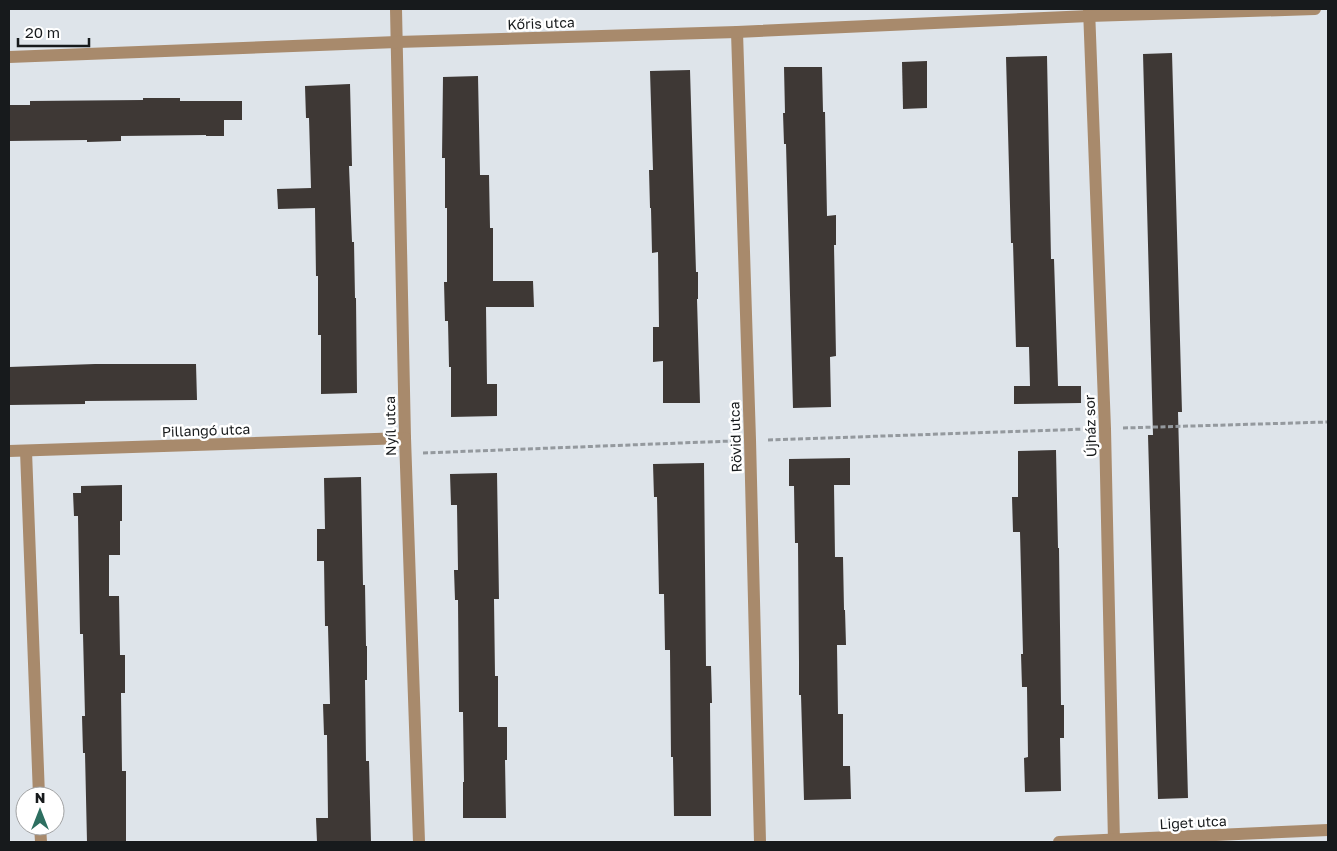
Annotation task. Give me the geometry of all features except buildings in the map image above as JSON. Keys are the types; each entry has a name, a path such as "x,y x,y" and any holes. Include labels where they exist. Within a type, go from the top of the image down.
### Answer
{"street":[{"name":"Nyíl utca","path":"396,9 405,438 419,842"},
{"name":"Kőris utca","path":"9,57 397,42 737,32 1089,13 1315,9"},
{"name":"Újház sor","path":"1089,13 1106,428 1114,841"},
{"name":"Rövid utca","path":"737,32 760,842"},
{"name":"Pillangó utca","path":"9,452 405,438"},
{"path":"26,451 39,786"},
{"name":"Liget utca","path":"1059,842 1328,830"}],"path":[{"path":"405,438 417,454 750,440 1328,422"}]}
